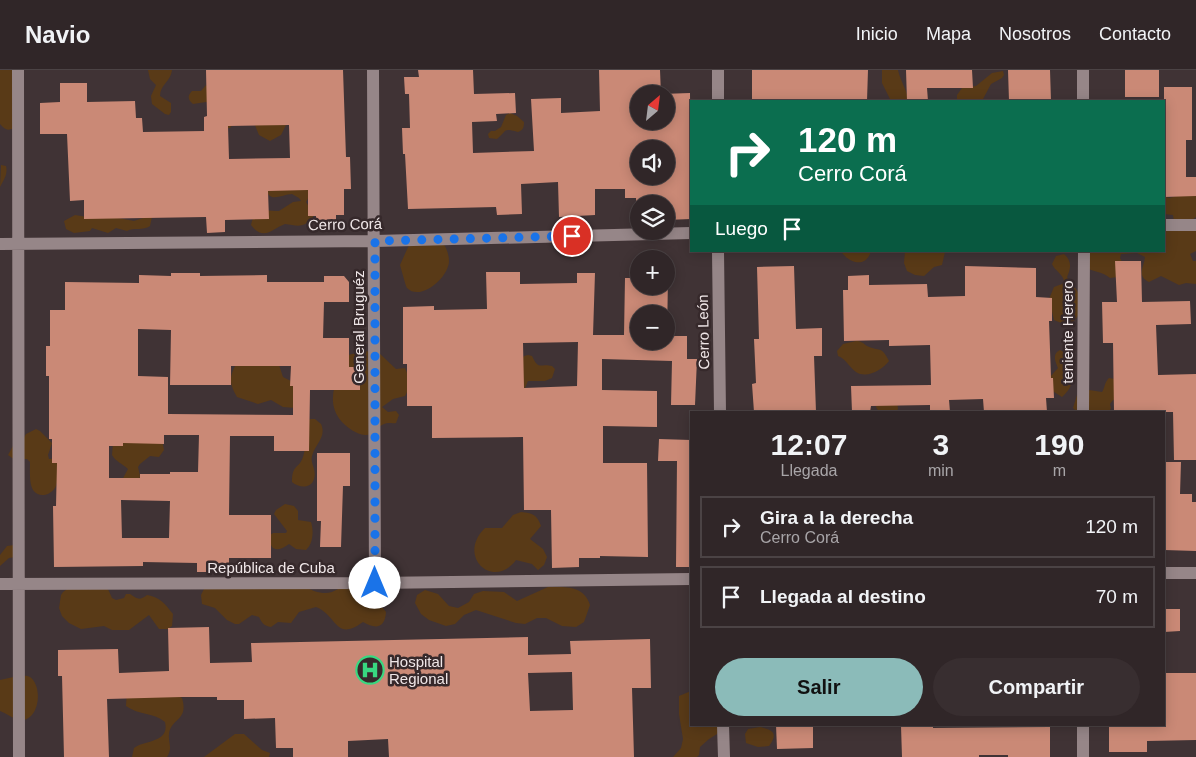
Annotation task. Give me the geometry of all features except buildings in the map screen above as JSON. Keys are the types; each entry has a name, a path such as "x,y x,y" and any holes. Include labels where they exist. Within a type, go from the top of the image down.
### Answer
{"street":[{"path":"18,70 20,757"},
{"name":"General Bruguéz","path":"373,70 375,583"},
{"path":"718,70 718,100"},
{"path":"1083,70 1083,100"},
{"path":"1165,225 1196,225"},
{"name":"Cerro Corá","path":"0,244 375,241 690,233"},
{"name":"Cerro León","path":"718,252 720,411"},
{"name":"teniente Herero","path":"1083,411 1084,252"},
{"path":"1165,573 1196,573"},
{"name":"República de Cuba","path":"0,584 375,583 690,578"},
{"path":"723,726 724,757"},
{"path":"1083,726 1084,757"}],"shaded area":[{"path":"0,70 17,70 16,127 9,130 0,124"},
{"path":"148,70 172,70 170,77 160,92 160,96 171,103 169,115 152,104 151,96 156,85 150,79"},
{"path":"882,70 898,70 908,100 890,100 882,83"},
{"path":"1003,71 1004,75 991,84 983,99 957,100 957,95 962,88 976,86 992,73"},
{"path":"206,85 233,124 230,128 226,128 211,104 206,102 193,104 189,99 192,91 201,91"},
{"path":"510,113 524,122 522,130 518,132 507,130 497,139 489,138 488,134 501,127 506,115"},
{"path":"254,123 286,125 281,135 270,141 259,135"},
{"path":"1,165 6,166 6,172 0,187"},
{"path":"310,183 310,195 306,202 313,213 313,218 309,221 300,226 285,224 264,233 260,233 251,225 258,212 265,210 279,211 293,202 301,201 292,194 276,197 270,196 267,189"},
{"path":"1196,191 1196,217 1186,224 1196,224 1196,251 1190,254 1193,261 1196,261 1196,284 1186,283 1179,285 1161,276 1149,282 1145,280 1142,271 1145,257 1137,253 1121,254 1120,258 1128,273 1118,277 1110,278 1084,267 1079,252 1165,252 1165,223 1174,221 1173,215 1165,214 1165,196 1169,198"},
{"path":"75,215 87,217 108,216 134,221 152,217 150,226 144,228 127,231 116,228 108,233 92,228 90,231 74,233 66,229 64,221"},
{"path":"443,242 449,261 444,274 433,286 426,290 413,292 407,288 400,265 409,245"},
{"path":"842,252 871,252 869,257 861,262 852,261"},
{"path":"905,252 945,252 942,265 934,267 924,276 915,275 907,271 904,263"},
{"path":"1064,254 1070,265 1067,277 1078,292 1080,300 1080,309 1077,317 1066,325 1054,320 1049,299 1054,287 1062,284 1064,281 1052,264 1056,256"},
{"path":"856,341 882,351 889,361 882,368 869,374 856,372 838,356 837,351 843,344"},
{"path":"1060,350 1069,355 1071,377 1070,387 1062,397 1051,390 1050,377 1058,368 1055,356"},
{"path":"365,351 378,352 396,369 405,368 409,382 405,396 393,399 382,407 388,412 396,411 399,415 396,423 384,424 368,435 352,430 342,422 336,414 333,397 334,388 348,355"},
{"path":"524,356 532,356 534,361 540,366 552,366 555,369 552,378 545,381 528,381 525,388 472,369 521,360"},
{"path":"236,364 279,365 283,377 295,383 296,408 283,407 271,400 258,404 237,397 232,388 231,380"},
{"path":"1109,378 1121,380 1121,398 1113,400 1110,404 1110,411 1076,411 1073,408 1077,395 1089,390 1102,392"},
{"path":"897,401 898,409 897,411 878,411 876,407 877,403"},
{"path":"315,419 321,424 323,433 312,456 315,472 314,479 310,485 301,486 292,482 292,476 294,469 300,463 304,454 307,420"},
{"path":"36,429 52,443 48,455 49,459 58,458 56,486 52,492 45,495 36,493 33,490 30,480 30,462 27,459 15,460 8,455 14,444 22,441 26,434"},
{"path":"162,440 164,450 159,457 150,456 138,467 139,480 122,480 128,469 112,455 113,443"},
{"path":"285,504 294,506 298,511 298,520 311,522 312,537 306,550 296,549 289,544 281,549 272,547 270,535 273,533 286,533 287,531 274,514 276,510"},
{"path":"521,512 534,515 541,526 530,539 543,549 547,557 544,565 538,570 532,564 516,560 507,569 497,572 488,571 476,559 474,549 477,539 485,528 502,528 513,515"},
{"path":"14,545 15,557 9,558 0,566 0,555 7,546"},
{"path":"70,587 107,587 112,598 116,600 124,598 126,594 130,594 138,599 147,595 155,597 165,604 173,614 172,626 168,629 159,629 149,615 129,630 112,630 104,626 81,629 69,623 62,616 59,608 61,595"},
{"path":"205,587 305,587 322,593 346,588 360,594 372,593 375,596 376,605 383,608 386,612 384,622 379,626 372,626 363,622 347,629 337,625 329,616 316,607 299,612 291,623 278,622 269,627 259,617 252,615 239,624 235,624 227,620 215,608 202,604 201,595"},
{"path":"548,587 573,588 583,594 590,605 584,622 576,627 562,626 546,618 537,618 525,624 516,623 476,610 464,615 455,624 446,626 429,620 421,614 415,603 417,595 425,590 438,594 449,606 458,608 469,602 474,594 483,591 504,592 517,601"},
{"path":"18,676 30,677 37,688 38,696 35,711 25,720 18,720 0,711 0,680"},
{"path":"127,689 182,698 183,711 170,729 170,751 167,757 132,757 134,748 156,740 164,734 166,729 165,722 160,719 126,706"},
{"path":"690,691 690,726 720,726 717,734 700,747 697,757 673,757 681,748 683,739 679,714 679,696"},
{"path":"760,727 773,733 774,736 769,746 758,747 746,743 745,734 748,729"},
{"path":"235,734 244,734 262,750 270,753 269,757 204,757"}],"place":[{"name":"Hospital Regional","path":"370,670"}],"route":[{"path":"375,583 375,241 572,236"}]}
